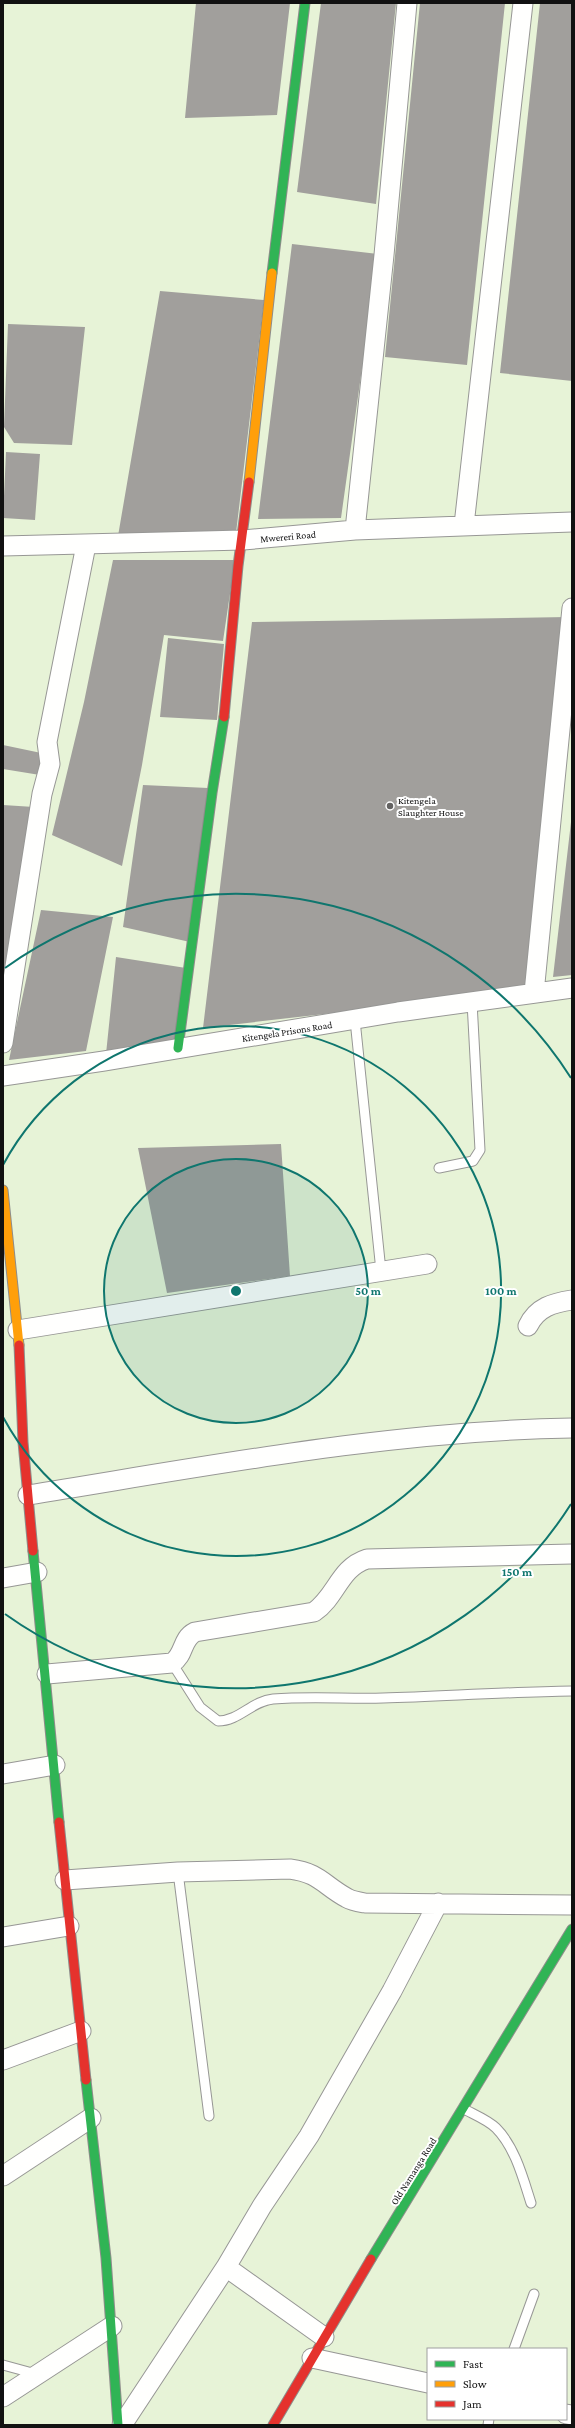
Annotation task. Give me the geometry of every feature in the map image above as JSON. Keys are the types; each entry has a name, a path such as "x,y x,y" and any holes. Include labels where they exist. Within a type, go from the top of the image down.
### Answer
{"street":[{"path":"178,1048 212,793 226,707 238,566 243,540 269,300 305,3"},
{"path":"355,530 385,247 407,3"},
{"path":"464,525 523,3"},
{"name":"Mwereri Road","path":"3,546 243,540 355,530 572,522"},
{"path":"3,1043 42,794 50,764 47,742 86,544"},
{"path":"534,993 572,608"},
{"name":"Kitengela Prisons Road","path":"3,1076 355,1020 572,988"},
{"path":"3,1190 18,1330 23,1442 55,1765 69,1926 91,2118 112,2326 118,2425"},
{"path":"18,1330 426,1264"},
{"path":"528,1326 532,1316 540,1310 572,1300"},
{"path":"28,1495 294,1452 450,1433 572,1428"},
{"path":"46,1674 172,1663 180,1656 184,1642 189,1635 195,1632 314,1612 324,1604 348,1568 367,1559 572,1554"},
{"path":"3,1578 36,1572"},
{"path":"3,1774 55,1765"},
{"path":"65,1880 178,1872 290,1869 306,1871 321,1878 348,1899 365,1903 572,1905"},
{"path":"122,2425 226,2267 262,2206 313,2129 388,1998 438,1903"},
{"path":"3,1937 69,1926"},
{"name":"Old Namanga Road","path":"274,2425 324,2336 464,2109 572,1929"},
{"path":"3,2060 81,2030"},
{"path":"3,2176 91,2118"},
{"path":"226,2267 324,2336"},
{"path":"3,2397 112,2326"},
{"path":"312,2358 427,2383"}],"lane":[{"path":"439,1168 473,1161 480,1150 472,1002"},
{"path":"355,1020 382,1271"},
{"path":"172,1663 200,1707 218,1721 234,1718 254,1704 274,1699 383,1698 473,1693 572,1691"},
{"path":"178,1872 209,2116"},
{"path":"464,2109 495,2127 509,2147 519,2168 531,2203"},
{"path":"514,2348 534,2294"},
{"path":"3,2365 38,2375"}],"green space":[{"path":"3,3 572,3 572,2425 3,2425"}],"building":[{"path":"196,3 290,3 277,115 185,118"},
{"path":"321,3 396,3 376,204 297,192"},
{"path":"420,3 505,3 467,365 385,357"},
{"path":"540,3 572,3 572,381 500,373"},
{"path":"292,244 378,254 341,518 258,519"},
{"path":"160,291 264,300 236,533 118,536"},
{"path":"8,324 85,327 72,445 14,443 4,427"},
{"path":"6,452 40,454 35,520 3,518"},
{"path":"113,560 235,560 223,641 164,635 142,765 122,866 52,835 84,702"},
{"name":"Kitengela Slaughter House","path":"568,617 532,990 203,1028 252,622"},
{"path":"168,638 224,644 217,720 160,717"},
{"path":"3,745 46,754 40,775 3,769"},
{"path":"143,785 208,788 190,942 123,927"},
{"path":"3,805 34,807 3,1012"},
{"path":"571,822 572,975 553,977"},
{"path":"41,910 113,917 86,1051 9,1060"},
{"path":"116,957 186,968 177,1043 106,1054"},
{"path":"281,1144 290,1276 167,1293 138,1148"}],"traffic: fast":[{"path":"272,273 305,3"},
{"path":"178,1048 212,793 224,717"},
{"path":"33,1551 59,1822"},
{"path":"371,2259 572,1929"},
{"path":"86,2080 106,2258 118,2425"}],"traffic: slow":[{"path":"249,482 272,273"},
{"path":"3,1190 19,1345"}],"traffic: jam":[{"path":"224,717 238,566 249,482"},
{"path":"19,1345 23,1442 33,1551"},
{"path":"59,1822 86,2080"},
{"path":"273,2425 371,2259"}],"place":[{"name":"Kitengela Slaughter House","path":"390,806"}]}
